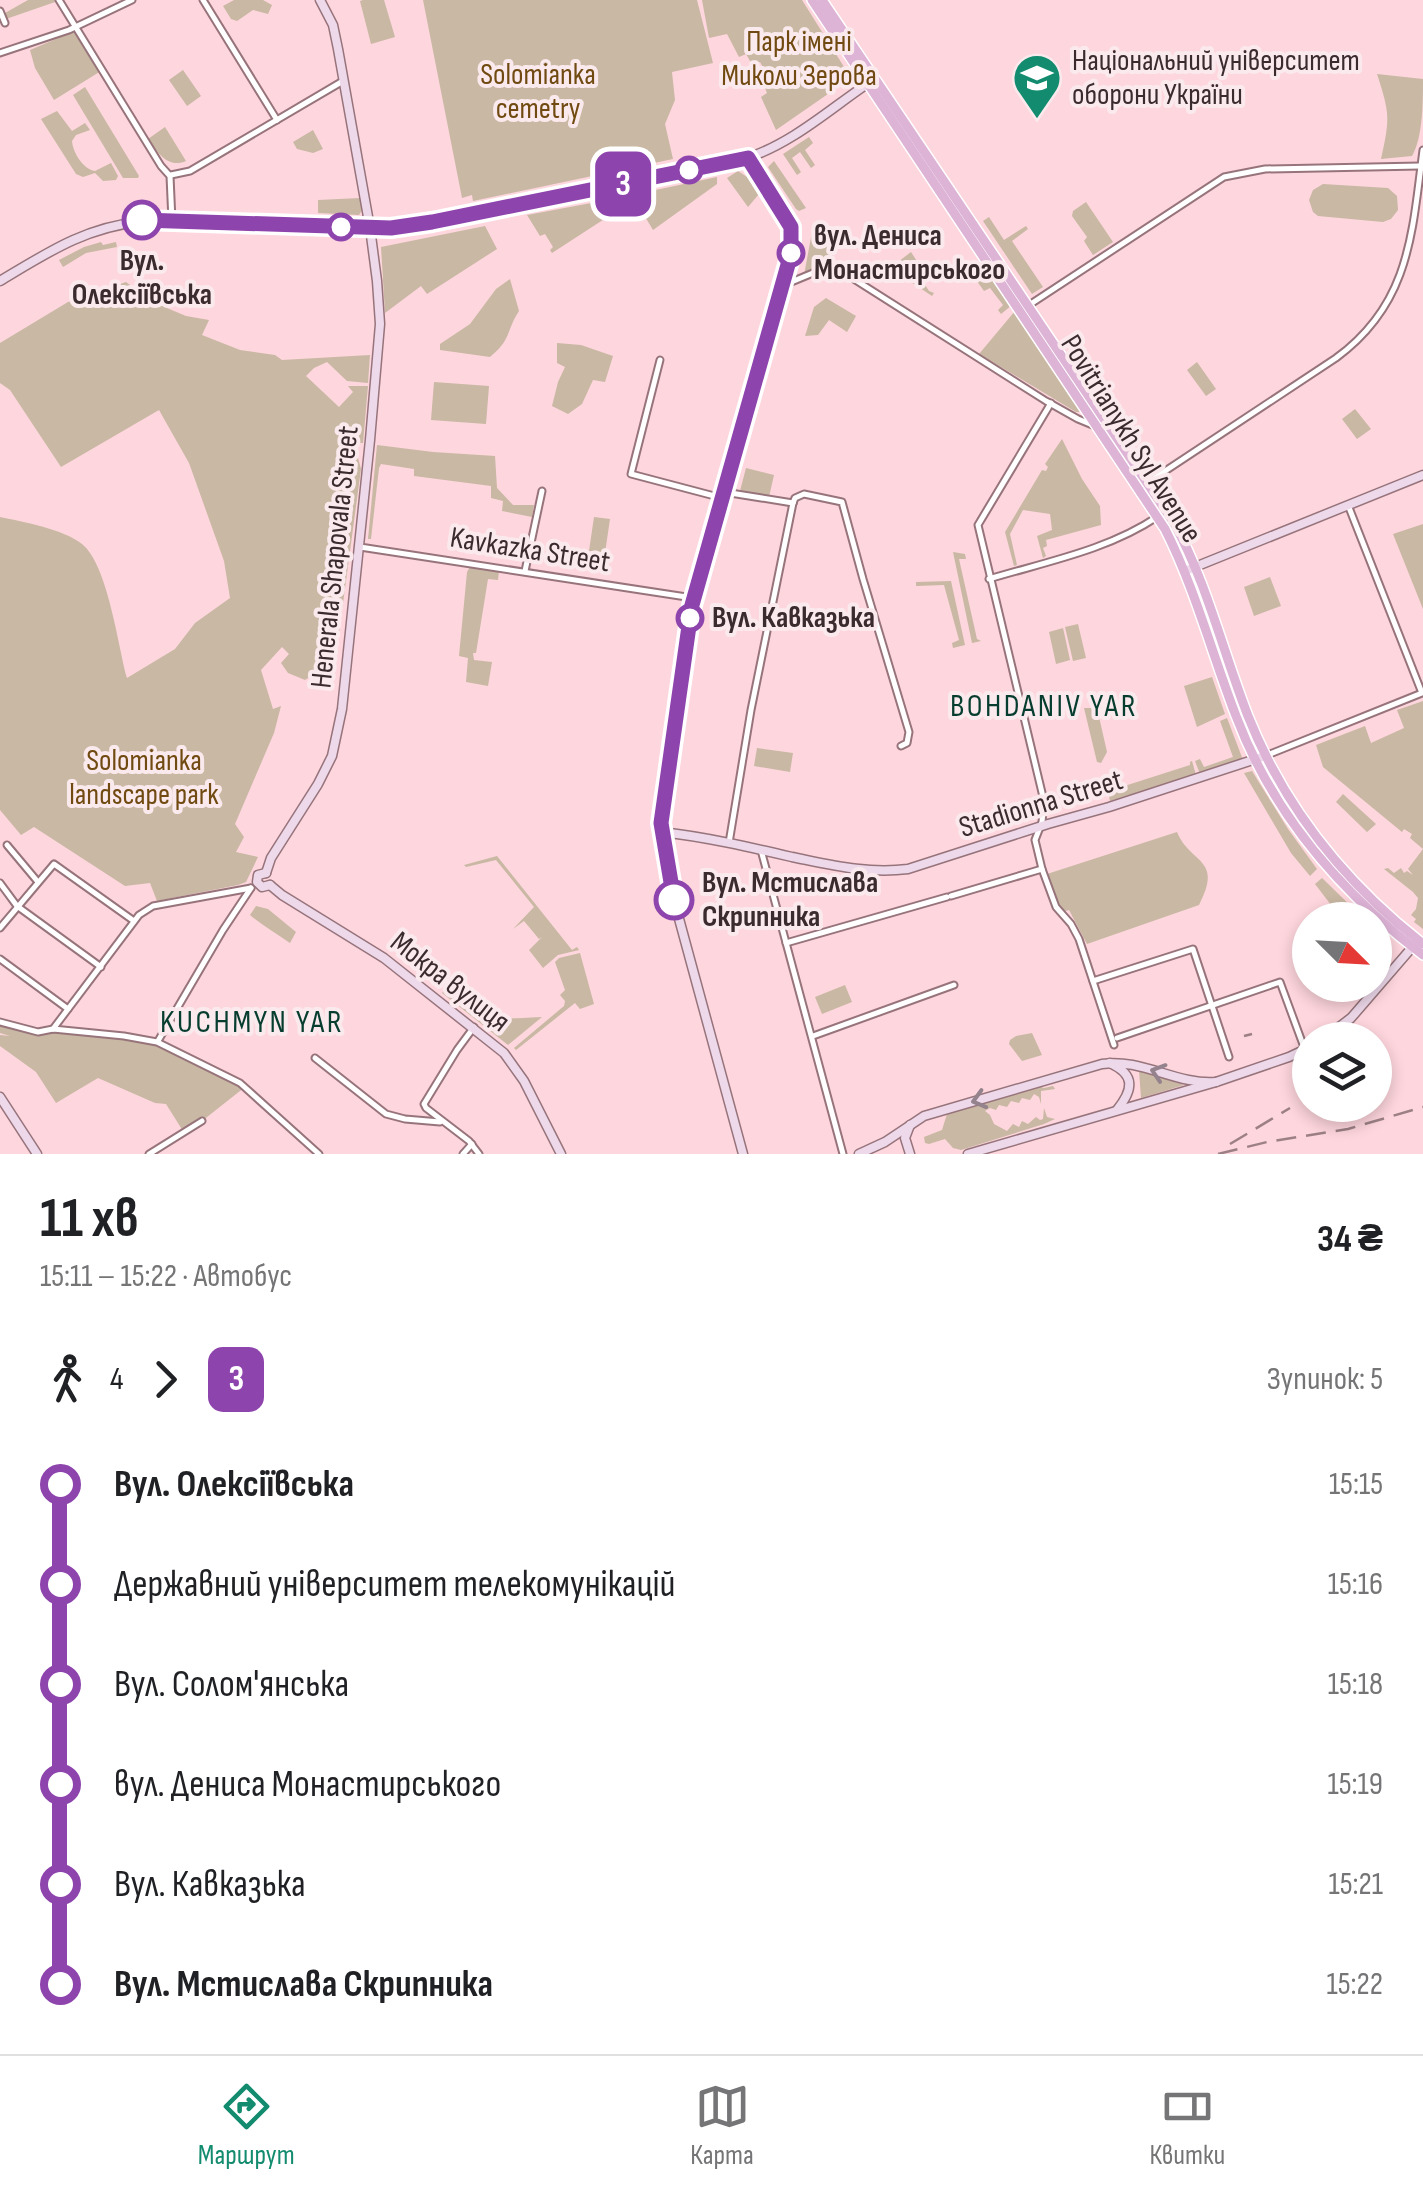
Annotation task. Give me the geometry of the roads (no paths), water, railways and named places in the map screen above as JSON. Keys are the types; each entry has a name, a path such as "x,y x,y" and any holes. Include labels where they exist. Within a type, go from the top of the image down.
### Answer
{"main road":[{"name":"Povitrianykh Syl Avenue","path":"812,0 1174,523 1196,567 1260,758"},
{"name":"Povitrianykh Syl Avenue","path":"822,0 870,82"},
{"name":"Povitrianykh Syl Avenue","path":"1102,423 1185,571 1234,711 1292,822 1338,880 1373,915 1418,944 1423,955"}],"street":[{"path":"59,0 160,166 170,176 172,221"},
{"path":"108,0 114,8"},
{"path":"0,53 76,27 132,0"},
{"path":"203,0 277,120"},
{"name":"Henerala Shapovala Street","path":"254,886 258,876 266,873 271,858 332,756 342,709 360,548 380,324 370,228 333,25 320,0"},
{"path":"0,11 5,23"},
{"path":"170,176 190,171 343,81"},
{"path":"0,281 96,229 142,220 370,228 432,222 748,158 783,142 870,82"},
{"path":"1147,483 1336,358 1378,318 1408,255 1423,150"},
{"path":"743,1154 675,904 662,816 694,598 791,254 791,227 748,158"},
{"path":"1024,309 1234,173 1422,166"},
{"path":"783,286 825,268 838,270 1078,420 1102,423"},
{"path":"660,360 632,476 724,495 793,503"},
{"path":"1051,403 978,525 1044,801 1035,840 1056,907 1079,940 1115,1042 1280,982 1296,1022"},
{"path":"1185,571 1423,475"},
{"path":"525,571 542,492"},
{"path":"728,843 793,503 804,494 842,502 909,732 907,744 901,746"},
{"path":"1348,504 1422,693"},
{"path":"990,580 1106,543 1157,517"},
{"name":"Kavkazka Street","path":"360,548 694,598"},
{"name":"Stadionna Street","path":"662,832 849,869 908,868 1260,758 1422,693"},
{"path":"7,844 38,882"},
{"path":"762,850 844,1154"},
{"path":"0,928 54,864 134,921"},
{"path":"786,944 1042,870"},
{"path":"53,1030 134,921 153,906 254,886 264,888 270,885 271,878 266,873"},
{"path":"0,883 17,906 101,967"},
{"name":"Мокра вулиця","path":"270,885 384,958 504,1052 562,1154"},
{"path":"157,1042 222,930 254,886"},
{"path":"1346,1022 1418,944"},
{"path":"1093,981 1193,949 1229,1057"},
{"path":"0,960 68,1010"},
{"path":"813,1036 954,985"},
{"path":"0,1022 38,1032 53,1030 157,1042 240,1082 319,1154"},
{"path":"474,1028 424,1100 426,1108 479,1154"},
{"path":"968,1154 1216,1082 1292,1054"},
{"path":"315,1058 386,1114 443,1122"},
{"path":"858,1154 884,1142 913,1121 938,1111 1109,1063 1128,1063 1187,1081 1216,1082"},
{"path":"1109,1063 1129,1080 1128,1094 1117,1110"},
{"path":"0,1097 37,1154"},
{"path":"150,1154 202,1121"},
{"path":"910,1154 904,1138 913,1121"},
{"path":"463,1154 472,1144"}],"railway":[{"path":"1244,1036 1252,1034"},
{"path":"1218,1154 1348,1129 1423,1107"},
{"path":"1230,1144 1290,1108"}],"place":[{"name":"Національний університет оборони України","path":"1037,120"},
{"name":"Вул. Олексіївська","path":"142,220"},
{"name":"вул. Дениса Монастирського","path":"791,253"},
{"name":"Вул. Кавказька","path":"690,618"},
{"name":"Вул. Мстислава Скрипника","path":"674,900"}],"district":[{"name":"BOHDANIV YAR","path":"1044,706"},
{"name":"KUCHMYN YAR","path":"252,1022"}],"park label":[{"name":"Парк імені Миколи Зерова","path":"799,59"},
{"name":"Solomianka cemetry","path":"538,92"},
{"name":"Solomianka landscape park","path":"144,778"}]}
